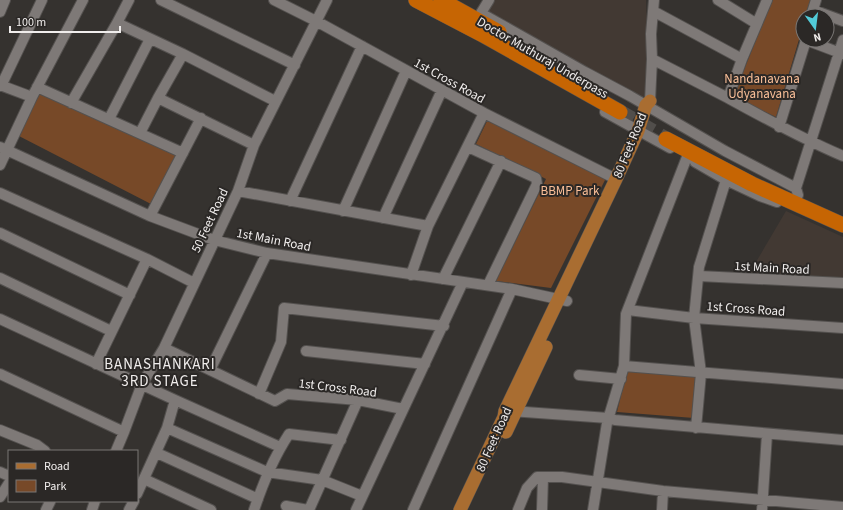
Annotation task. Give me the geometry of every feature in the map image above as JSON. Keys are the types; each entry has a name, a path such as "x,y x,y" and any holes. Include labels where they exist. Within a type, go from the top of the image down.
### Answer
{"highway":[{"path":"416,0 458,15"},
{"path":"441,0 458,15"},
{"name":"Doctor Muthuraj Underpass","path":"458,15 622,108"},
{"path":"669,135 713,154 795,195 843,214"},
{"path":"795,195 843,225"}],"main road":[{"name":"80 Feet Road","path":"460,510 509,414 642,133 649,105"},
{"name":"80 Feet Road","path":"563,301 616,179 642,133"},
{"name":"80 Feet Road","path":"469,510 509,414"}],"street":[{"path":"0,12 5,0"},
{"path":"42,0 0,85 35,92 71,103 183,152"},
{"path":"0,165 4,148 83,0"},
{"path":"71,103 129,0"},
{"path":"161,0 295,65"},
{"name":"1st Cross Road","path":"274,0 316,21 484,113 616,179"},
{"name":"50 Feet Road","path":"116,450 142,384 164,348 238,191 254,145 326,0"},
{"path":"480,13 489,0"},
{"path":"649,105 652,59 651,34 654,0"},
{"path":"718,0 757,24"},
{"path":"728,98 742,59 767,0"},
{"path":"653,11 742,59"},
{"path":"480,13 649,105 795,195 774,202 726,180 507,55 472,37 458,15 480,13"},
{"path":"117,23 183,54 275,101"},
{"path":"109,119 150,39"},
{"path":"795,195 841,53 843,40"},
{"path":"290,201 362,46"},
{"path":"779,127 804,48"},
{"path":"828,48 841,53"},
{"path":"140,133 183,54"},
{"path":"652,59 728,98 779,127 811,143 843,156"},
{"path":"343,211 406,71"},
{"path":"383,218 442,90"},
{"path":"158,98 254,145"},
{"path":"411,275 428,226 484,113"},
{"path":"150,216 201,118"},
{"path":"468,146 536,178 537,184 488,285"},
{"name":"1st Main Road","path":"4,148 150,216 214,240 267,253 488,285 563,301"},
{"path":"593,510 610,420 624,366 626,314 687,157"},
{"path":"443,279 501,161"},
{"name":"1st Cross Road","path":"726,180 699,267 694,318 843,328"},
{"path":"238,191 428,226"},
{"path":"0,194 147,259 194,283"},
{"path":"0,234 130,295"},
{"path":"210,370 267,253"},
{"path":"96,364 147,259"},
{"name":"1st Main Road","path":"699,276 843,283"},
{"path":"0,278 111,331"},
{"path":"356,510 444,326 463,282"},
{"path":"413,510 512,289"},
{"path":"259,394 281,342 284,308 444,326"},
{"path":"628,310 694,318 701,373 696,428"},
{"path":"0,319 280,447"},
{"name":"1st Cross Road","path":"164,348 275,401 287,394 358,400 403,409"},
{"path":"306,351 425,364"},
{"path":"624,366 843,384"},
{"path":"0,374 124,432"},
{"path":"579,375 620,379"},
{"path":"138,492 157,453 176,400"},
{"path":"286,506 309,510 358,400"},
{"path":"509,414 610,420 843,440"},
{"path":"167,428 267,472 322,480 362,496"},
{"path":"0,430 38,449"},
{"path":"254,510 267,472 280,447 289,434 341,440"},
{"path":"763,505 767,434"},
{"path":"157,453 258,499"},
{"path":"518,510 527,488 537,477 562,477 763,505 843,507"},
{"path":"542,477 542,510"},
{"path":"144,479 211,510"},
{"path":"0,497 8,485"},
{"path":"662,510 663,492"}],"shaded area":[{"path":"494,0 646,0 646,101 486,12"},
{"path":"786,211 843,237 843,281 749,274"}],"green space":[{"name":"Nandanavana Udyanavana","path":"772,0 811,0 808,8 795,8 795,48 796,48 776,117 733,97"},
{"path":"39,94 177,153 151,204 17,135"},
{"name":"BBMP Park","path":"488,119 606,178 551,288 496,281 546,179 476,144"},
{"path":"627,370 697,375 694,418 617,412"}],"tunnel":[{"path":"620,112 666,139"}],"district":[{"name":"BANASHANKARI 3RD STAGE","path":"160,372"}]}
